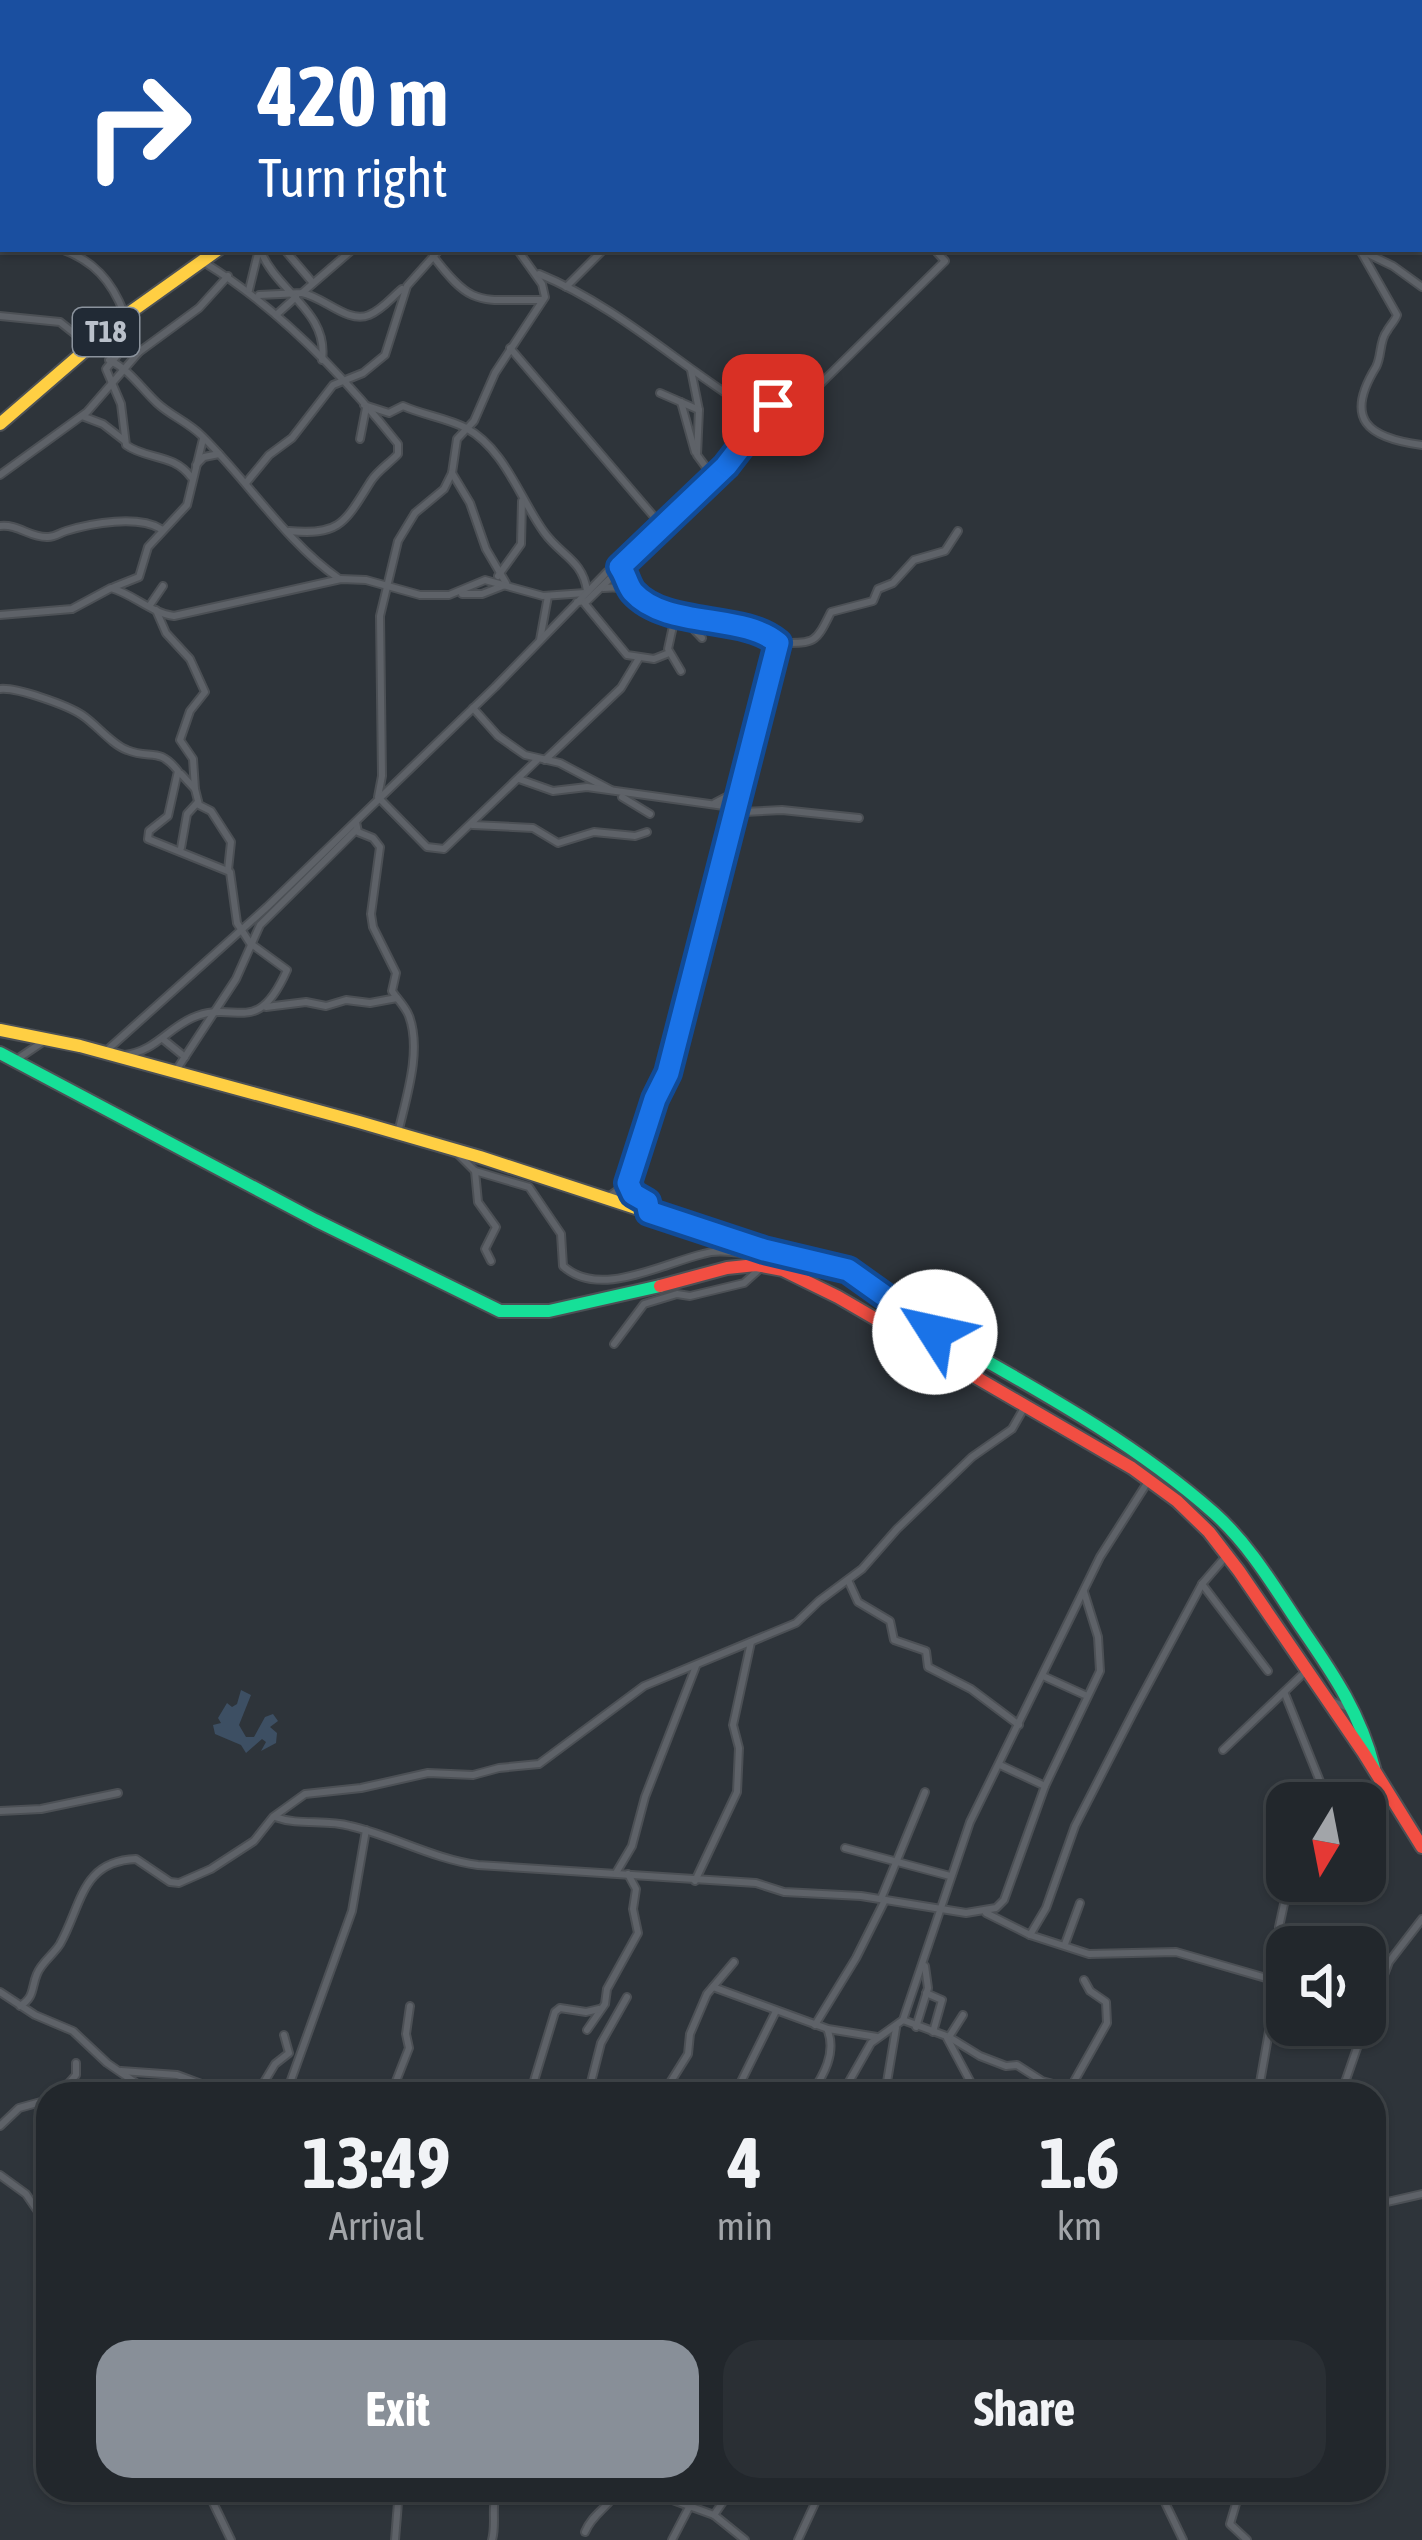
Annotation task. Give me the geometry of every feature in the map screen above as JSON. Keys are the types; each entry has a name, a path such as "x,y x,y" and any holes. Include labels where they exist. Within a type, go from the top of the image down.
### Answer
{"main road":[{"name":"T18","path":"0,424 125,316 214,252"},
{"path":"0,1030 112,1054 398,1133 855,1274 935,1332 1074,1409 1190,1491 1250,1552 1319,1652 1366,1736 1374,1769"},
{"path":"0,1053 315,1220 500,1311 516,1315 543,1312 727,1268 764,1265 838,1297 1149,1480 1188,1510 1227,1555 1422,1847"}],"street":[{"path":"67,252 96,268 125,316"},
{"path":"256,293 259,252"},
{"path":"260,252 268,268 297,295 323,334 322,360"},
{"path":"287,252 313,283"},
{"path":"276,315 349,252"},
{"path":"373,314 437,252"},
{"path":"378,797 382,776 380,616 401,533 415,513 444,489 452,473 456,442 510,348 544,301 546,292 536,272 519,252"},
{"path":"566,287 601,252"},
{"path":"773,405 799,405 944,263 936,252"},
{"path":"1360,252 1397,315 1366,379 1361,411 1372,432 1422,445"},
{"path":"1363,252 1422,286"},
{"path":"433,256 454,284 475,299 544,301"},
{"path":"202,261 256,293 394,439 398,454 338,524 311,534 290,531"},
{"path":"536,272 630,323 763,417"},
{"path":"0,475 82,416 139,352 199,308 228,276"},
{"path":"246,483 341,380 363,374 385,355 407,286"},
{"path":"256,293 285,287"},
{"path":"256,293 297,295 335,305 351,316 400,304"},
{"path":"0,316 60,322 90,345"},
{"path":"510,348 662,526"},
{"path":"124,441 121,404 106,374 109,360 124,351 139,352"},
{"path":"109,360 126,369 160,406 204,437 341,579"},
{"path":"691,370 698,410 698,455"},
{"path":"112,1054 739,452 788,383 800,379 820,383"},
{"path":"660,394 698,410"},
{"path":"680,510 729,454 736,400"},
{"path":"681,403 690,444 711,474"},
{"path":"365,406 377,406 386,413 403,406 468,428 505,466 543,532 598,585 628,586 668,613 758,632 778,643 820,638 831,612 873,602 878,589 893,583 914,560 945,551 958,531"},
{"path":"360,439 365,406"},
{"path":"82,416 103,424 129,449 163,455 190,470"},
{"path":"0,615 72,609 139,577 148,547 186,508 190,470 204,437"},
{"path":"190,470 204,457 219,454"},
{"path":"452,473 470,503 497,578 509,587 548,596 586,592 598,585"},
{"path":"456,593 497,578 521,544 522,498"},
{"path":"0,526 14,525 48,537 104,520 118,525 146,521 163,530"},
{"path":"620,567 628,586"},
{"path":"580,603 586,592 585,577"},
{"path":"111,588 180,615 341,579 366,580 420,596 482,595 509,587"},
{"path":"153,608 163,586"},
{"path":"540,640 548,596"},
{"path":"580,603 628,655 659,658 669,652"},
{"path":"153,608 166,633 190,659 205,692 193,706 180,740 193,759 197,802 187,814 181,849"},
{"path":"668,613 673,626 669,652 681,671"},
{"path":"682,616 702,638"},
{"path":"605,1198 628,1183 668,1073 778,643"},
{"path":"378,797 427,847 448,848 622,688 639,658"},
{"path":"0,689 25,691 79,712 126,750 164,756 196,789"},
{"path":"473,708 498,736 541,760 568,767 650,814"},
{"path":"568,767 579,787"},
{"path":"178,771 168,816 147,834 151,843 181,849 228,870 233,877 233,913 241,930 250,943 287,970 262,1007"},
{"path":"519,778 554,791 579,787 735,810 859,818"},
{"path":"712,805 738,791"},
{"path":"197,802 211,812 231,842 228,870"},
{"path":"175,1072 242,969 250,943 267,916 356,830 356,818"},
{"path":"472,825 532,828 559,842 594,832 635,836 647,832"},
{"path":"356,830 380,847 371,920 395,973 392,988 407,1012 413,1038 410,1089 398,1133"},
{"path":"112,1054 142,1052 186,1021 212,1013 237,1015 303,1002 326,1006 346,1000 370,1004 397,998"},
{"path":"15,1060 47,1039"},
{"path":"164,1040 185,1057"},
{"path":"455,1150 475,1172 529,1187 561,1234 562,1266 587,1280 610,1280 705,1253 742,1253 749,1245"},
{"path":"475,1172 478,1202 496,1227 484,1249 491,1261"},
{"path":"628,1183 633,1194 647,1202 649,1212"},
{"path":"614,1344 644,1304 744,1283 764,1265"},
{"path":"20,2006 34,1992 37,1974 60,1942 88,1880 106,1864 136,1859 179,1883 254,1841 274,1816 305,1794 428,1773 473,1775 508,1766 535,1766 634,1692 796,1623 848,1580 972,1457 1012,1429 1025,1405"},
{"path":"849,2082 871,2043 903,2020 970,1822 1100,1556 1149,1480"},
{"path":"1030,1935 1046,1908 1075,1826 1202,1584 1227,1555"},
{"path":"848,1580 858,1602 890,1622 894,1640 926,1651 928,1667 971,1689 1019,1725"},
{"path":"1202,1584 1268,1671"},
{"path":"274,1816 366,1830 449,1861 756,1883 805,1894 942,1910 996,1908 1004,1900 1045,1786 1101,1668 1098,1637 1084,1592"},
{"path":"695,1881 737,1792 739,1742 733,1724 751,1642"},
{"path":"616,1873 632,1846 645,1797 696,1666"},
{"path":"1223,1750 1305,1672"},
{"path":"1043,1676 1087,1696"},
{"path":"1285,1694 1320,1782"},
{"path":"1321,1694 1353,1710"},
{"path":"1000,1765 1045,1786"},
{"path":"0,1811 41,1809 118,1792"},
{"path":"815,2025 856,1958 925,1792"},
{"path":"290,2082 352,1910 366,1830"},
{"path":"845,1848 950,1876"},
{"path":"587,2030 638,1933 633,1909 636,1889 628,1874"},
{"path":"1064,1946 1080,1903"},
{"path":"981,1911 1030,1935 1090,1954 1176,1952 1266,1977"},
{"path":"1386,1969 1422,1919"},
{"path":"670,2082 688,2054 692,2026 713,1987 734,1962"},
{"path":"916,2027 926,1994 925,1963"},
{"path":"1073,2082 1108,2017 1106,2002 1084,1980"},
{"path":"713,1987 828,2029 880,2038"},
{"path":"0,1992 68,2027 135,2082"},
{"path":"926,1994 941,2000 933,2032"},
{"path":"591,2082 601,2043 627,1996"},
{"path":"396,2082 409,2048 410,2006"},
{"path":"534,2082 554,2012 599,2009"},
{"path":"741,2082 776,2011"},
{"path":"946,2036 963,2015"},
{"path":"903,2020 946,2036 980,2056 1017,2065 1045,2082"},
{"path":"887,2082 896,2028"},
{"path":"817,2082 830,2055 828,2029"},
{"path":"264,2082 290,2050 284,2035"},
{"path":"946,2036 970,2082"},
{"path":"1261,2082 1269,2046"},
{"path":"1345,2082 1358,2046"},
{"path":"70,2082 76,2075 76,2063"},
{"path":"118,2070 177,2075 196,2082"},
{"path":"0,2126 19,2108 36,2103"},
{"path":"0,2174 36,2209"},
{"path":"1386,2202 1422,2194"},
{"path":"212,2502 231,2540"},
{"path":"395,2540 398,2502"},
{"path":"492,2540 497,2522 493,2502"},
{"path":"585,2532 593,2515 610,2502"},
{"path":"680,2502 714,2515 745,2540"},
{"path":"672,2540 690,2502"},
{"path":"714,2515 723,2502"},
{"path":"797,2540 815,2502"},
{"path":"1165,2502 1183,2540"},
{"path":"1236,2502 1230,2522 1247,2540"}],"water":[{"path":"241,1690 251,1695 239,1725 246,1737 254,1737 265,1717 273,1714 278,1721 270,1727 277,1733 276,1743 261,1751 266,1742 262,1739 246,1753 241,1745 215,1734 213,1725 221,1723 218,1718 227,1703 237,1704"}],"traffic: fast":[{"path":"0,1053 315,1220 500,1311 549,1311 660,1286"},
{"path":"953,1342 1121,1442 1227,1526 1336,1679 1362,1730 1374,1768"}],"traffic: slow":[{"path":"0,424 125,316 215,252"},
{"path":"0,1030 80,1046 359,1122 764,1250 855,1274 953,1342"}],"traffic: jam":[{"path":"660,1286 727,1268 756,1265 783,1270 838,1297 1132,1468 1177,1501 1239,1571 1422,1847"}],"route":[{"path":"773,405 726,466 620,567 635,595 661,610 758,632 778,643 668,1073 628,1183 633,1194 647,1202 649,1212 855,1274 935,1332"}]}
